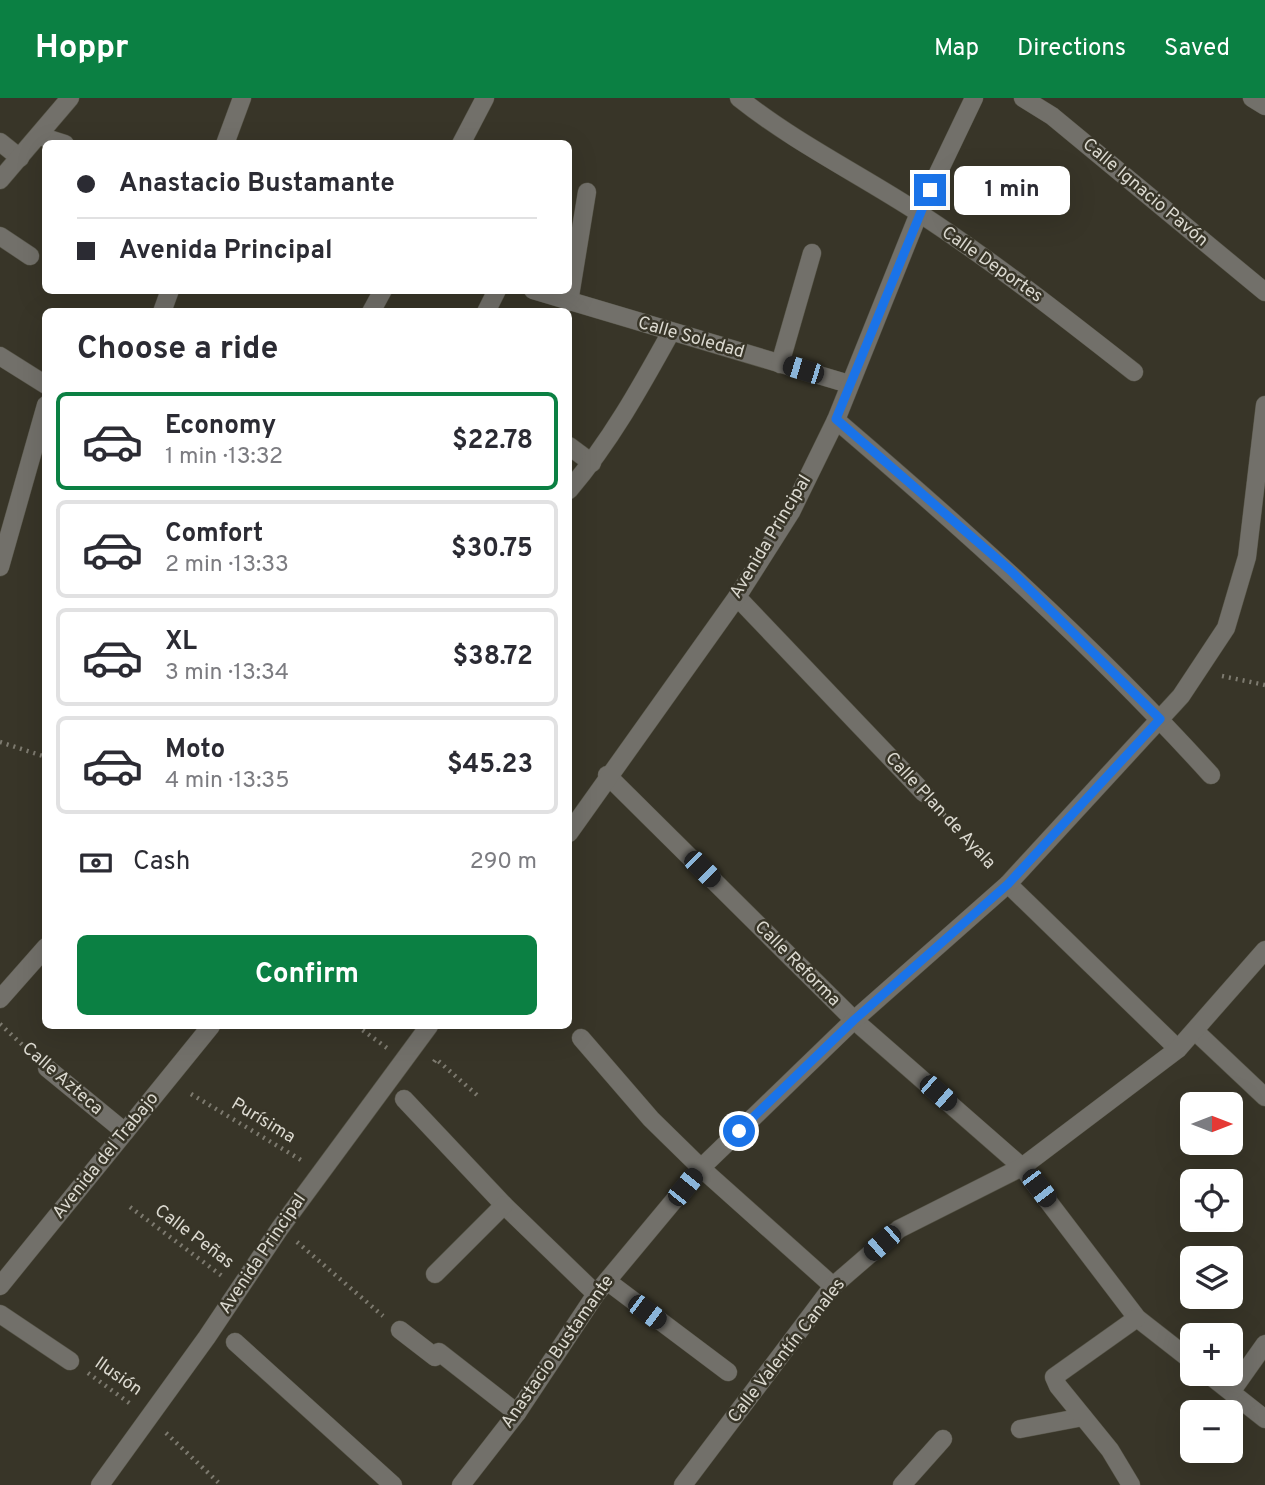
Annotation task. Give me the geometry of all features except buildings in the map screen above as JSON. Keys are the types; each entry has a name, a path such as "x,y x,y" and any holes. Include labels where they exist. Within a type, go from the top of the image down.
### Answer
{"street":[{"path":"0,180 70,98"},
{"path":"226,140 242,98"},
{"path":"463,140 485,98"},
{"name":"Calle Deportes","path":"738,98 763,117 919,213 1035,294 1134,372"},
{"name":"Avenida Principal","path":"572,828 737,597 791,512 836,419 919,213 974,98"},
{"name":"Calle Ignacio Pavón","path":"1023,98 1052,116 1265,292"},
{"path":"1252,98 1265,106"},
{"path":"40,136 52,140"},
{"path":"0,142 20,158"},
{"path":"572,284 587,192"},
{"path":"0,236 30,256"},
{"path":"780,363 812,253"},
{"name":"Calle Soledad","path":"545,294 849,384"},
{"path":"569,302 570,294"},
{"path":"572,486 592,463 632,404 671,332"},
{"path":"0,356 42,382"},
{"name":"Anastacio Bustamante","path":"461,1485 517,1413 601,1288 701,1168 854,1020 1008,884 1160,719 1197,671 1226,628 1247,557 1265,405"},
{"path":"0,567 42,419"},
{"path":"836,419 1010,570 1160,719 1210,775"},
{"path":"572,448 592,463"},
{"name":"Calle Plan de Ayala","path":"737,597 924,793"},
{"name":"Calle Reforma","path":"607,775 854,1020 1022,1167 1137,1318 1180,1352"},
{"name":"Calle Plan de Ayala","path":"1008,884 1178,1049"},
{"name":"Calle Valentín Canales","path":"683,1485 833,1286 899,1229 1022,1167 1178,1049 1265,950"},
{"path":"0,999 42,952"},
{"name":"Avenida del Trabajo","path":"0,1286 209,1029"},
{"name":"Avenida Principal","path":"100,1485 240,1289 279,1228 427,1029"},
{"path":"1195,1031 1265,1097"},
{"path":"581,1038 651,1119 701,1168 833,1286"},
{"name":"Calle Azteca","path":"47,1068 125,1132"},
{"path":"404,1099 504,1205 601,1288 728,1373"},
{"path":"435,1274 504,1205"},
{"path":"0,1314 71,1361"},
{"path":"1131,1485 1110,1450 1054,1377 1137,1318"},
{"path":"400,1330 435,1357 439,1352 517,1413"},
{"path":"235,1342 393,1485"},
{"path":"1231,1392 1265,1344"},
{"path":"1223,1386 1265,1419"},
{"path":"1020,1429 1083,1417"},
{"path":"902,1485 943,1439"}],"path":[{"path":"1197,671 1265,685"},
{"path":"0,743 42,756"},
{"name":"Calle Plan de Ayala","path":"924,793 1008,884"},
{"name":"Calle Azteca","path":"0,1024 47,1068"},
{"path":"361,1029 402,1060"},
{"path":"436,1059 477,1095"},
{"name":"Purísima","path":"191,1094 320,1171"},
{"name":"Calle Peñas","path":"130,1207 240,1289"},
{"path":"279,1228 400,1330"},
{"name":"Ilusión","path":"71,1361 149,1416"},
{"path":"181,1447 221,1485"}],"route":[{"path":"739,1131 854,1020 1008,884 1160,719 1087,643 1010,570 836,419 930,190"}]}
